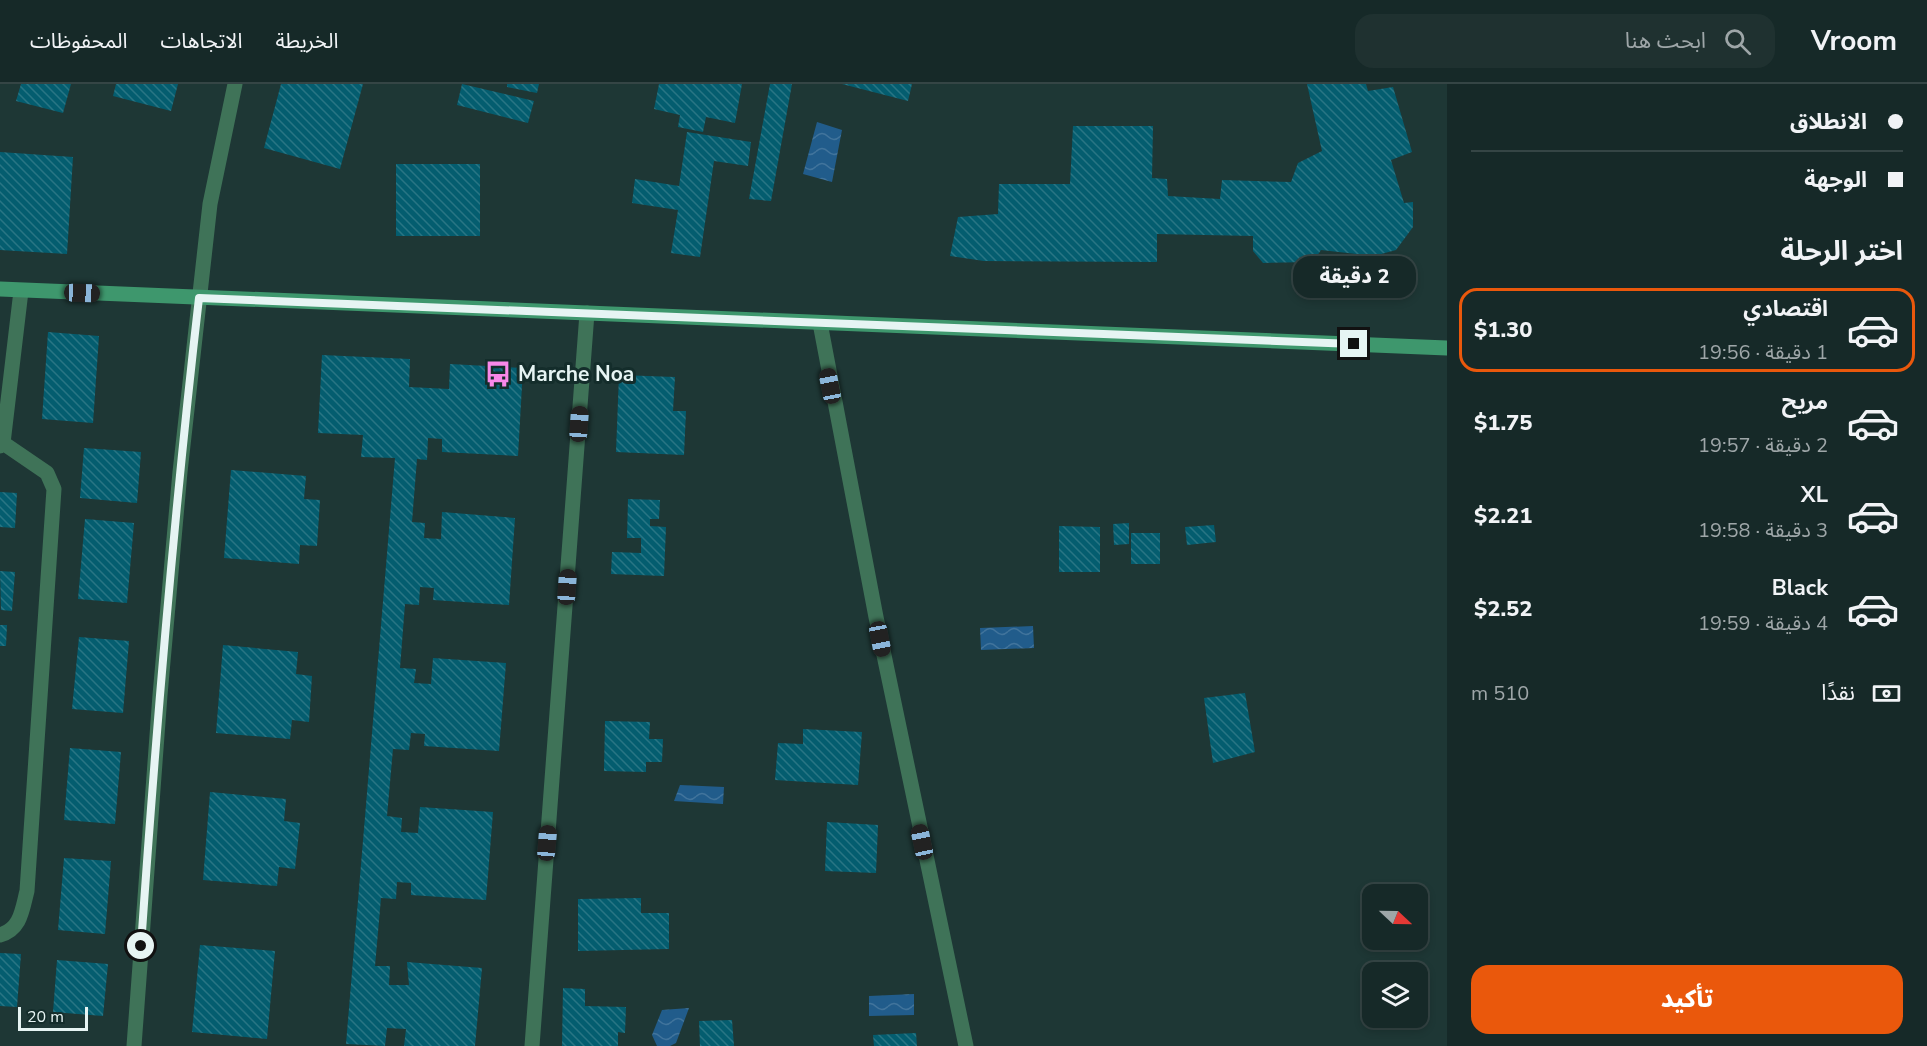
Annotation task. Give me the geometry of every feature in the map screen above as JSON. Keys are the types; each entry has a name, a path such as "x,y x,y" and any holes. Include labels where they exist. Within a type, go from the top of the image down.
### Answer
{"street":[{"path":"134,1046 160,694 180,472 210,204 235,84"},
{"path":"0,289 1447,348"},
{"path":"0,935 12,930 18,922 27,891 54,489 47,473 1,444 21,291"},
{"path":"532,1046 587,313"},
{"path":"820,323 878,628 966,1046"}],"water":[{"path":"817,122 842,130 832,182 803,174"},
{"path":"1033,626 1034,648 981,650 980,628"},
{"path":"680,785 724,787 723,804 674,801"},
{"path":"914,994 914,1015 869,1016 869,996"},
{"path":"689,1008 676,1043 670,1046 657,1046 652,1035 662,1010"}],"building":[{"path":"21,84 71,84 63,113 16,101"},
{"path":"116,84 178,84 171,111 113,96"},
{"path":"281,84 363,84 340,169 264,148"},
{"path":"462,84 534,101 528,123 457,105"},
{"path":"507,84 539,84 537,93 507,87"},
{"path":"659,84 742,84 735,123 706,117 703,132 678,127 680,115 654,109"},
{"path":"770,84 792,84 771,201 749,199"},
{"path":"842,84 912,84 908,101"},
{"path":"1307,84 1366,84 1368,91 1393,87 1412,152 1391,160 1404,203 1413,202 1413,227 1396,250 1374,256 1321,250 1313,262 1263,263 1253,251 1253,236 1157,234 1157,262 984,261 950,256 958,217 998,214 999,184 1070,184 1073,126 1153,126 1152,178 1167,179 1168,196 1220,199 1222,180 1291,182 1298,163 1322,151"},
{"path":"687,132 751,142 748,166 714,161 700,257 671,253 678,210 632,203 635,179 679,186"},
{"path":"0,152 73,157 67,254 0,250"},
{"path":"396,164 480,164 480,236 396,236"},
{"path":"48,332 99,336 93,423 42,419"},
{"path":"322,355 410,359 409,387 449,389 450,364 523,368 518,456 442,452 442,439 428,438 427,460 417,459 412,522 425,523 424,538 441,539 442,512 515,518 509,605 433,600 434,588 420,587 419,605 405,604 400,668 416,669 414,683 431,684 433,658 506,663 499,751 424,746 425,734 411,733 409,750 393,749 387,816 402,818 401,832 418,833 420,807 493,812 486,900 411,895 411,883 397,882 396,899 381,898 375,966 390,966 389,985 409,985 407,962 482,968 475,1046 404,1046 406,1029 387,1028 385,1046 346,1044 395,458 361,457 363,435 318,433"},
{"path":"619,375 675,377 673,411 686,411 684,455 616,452"},
{"path":"84,448 141,452 137,503 80,498"},
{"path":"231,470 306,476 304,499 320,500 317,546 300,545 299,564 224,558"},
{"path":"0,492 17,493 15,528 0,527"},
{"path":"628,499 660,500 659,519 650,519 650,526 666,527 664,576 611,574 612,552 641,553 641,538 627,538"},
{"path":"85,519 134,523 127,603 78,599"},
{"path":"1129,523 1129,544 1114,545 1113,524"},
{"path":"1214,525 1216,542 1187,545 1185,527"},
{"path":"1059,526 1100,527 1100,572 1059,572"},
{"path":"1131,533 1160,533 1160,564 1131,564"},
{"path":"0,571 15,572 12,611 1,610"},
{"path":"0,625 7,625 6,646 0,646"},
{"path":"79,637 129,641 123,713 72,709"},
{"path":"223,645 298,652 296,674 312,676 309,722 292,720 290,739 216,733"},
{"path":"1245,693 1255,752 1213,763 1204,698"},
{"path":"605,721 650,722 649,739 663,739 662,762 646,762 646,772 604,771"},
{"path":"803,729 862,732 858,785 775,780 778,743 803,744"},
{"path":"70,748 121,752 115,824 64,820"},
{"path":"210,792 286,799 284,821 300,823 295,869 279,867 277,886 203,880"},
{"path":"827,822 878,825 876,873 825,871"},
{"path":"64,858 111,861 105,934 58,930"},
{"path":"641,898 641,913 669,913 669,949 578,951 578,899"},
{"path":"200,945 275,951 267,1039 192,1032"},
{"path":"0,953 21,954 17,1007 0,1006"},
{"path":"57,960 108,964 103,1016 53,1012"},
{"path":"563,988 585,989 585,1006 626,1007 625,1033 618,1032 618,1046 562,1046"},
{"path":"732,1020 734,1046 700,1046 699,1021"},
{"path":"916,1033 917,1046 874,1046 873,1035"}],"place":[{"name":"Marche Noa","path":"498,374"}],"route":[{"path":"141,946 160,694 180,472 199,298 1354,344"}]}
